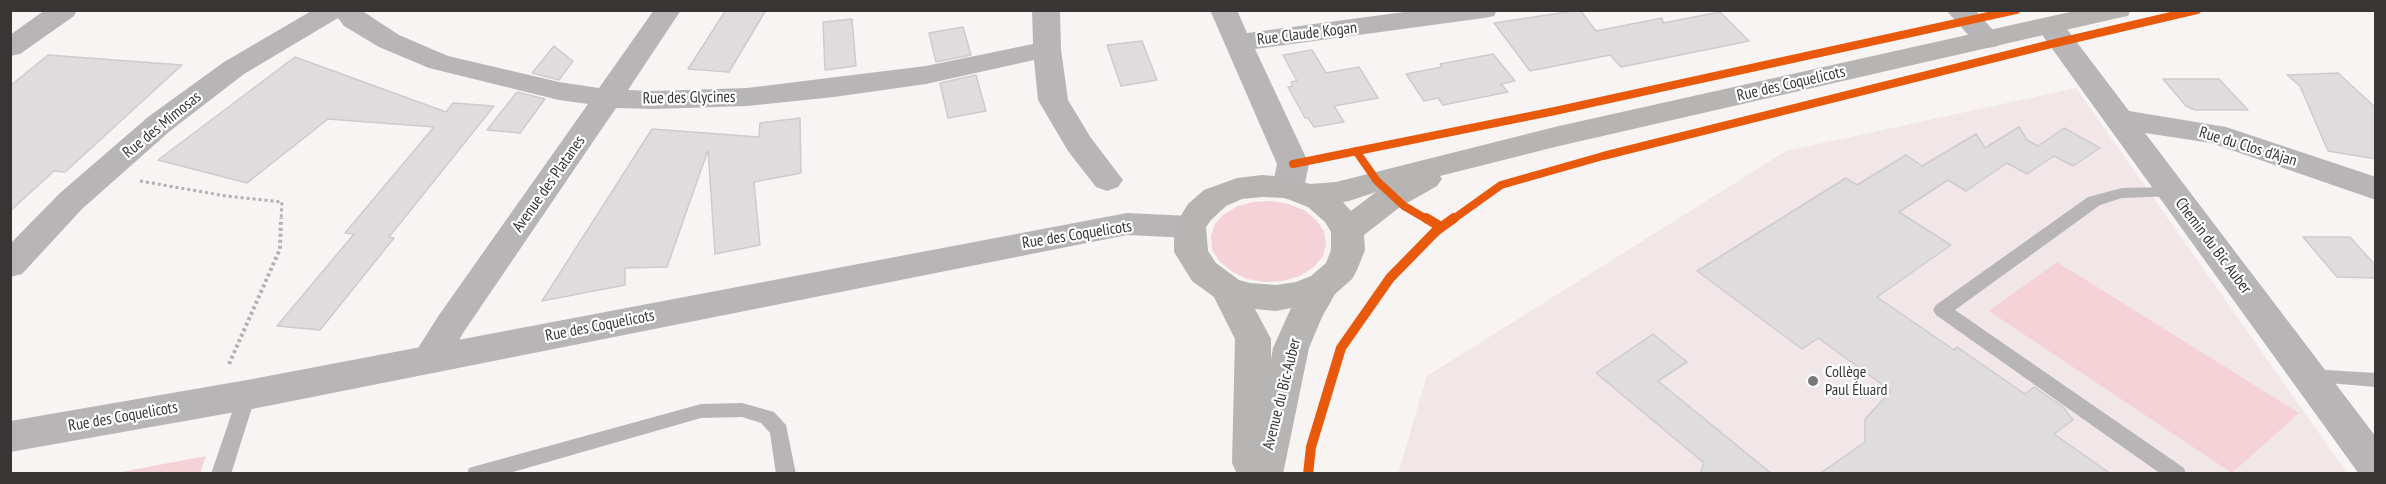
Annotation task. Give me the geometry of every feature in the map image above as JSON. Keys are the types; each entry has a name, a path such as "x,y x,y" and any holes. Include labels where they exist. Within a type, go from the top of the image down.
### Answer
{"main road":[{"name":"Rue des Coquelicots","path":"1300,192 1338,193 1464,158 2118,10"},
{"name":"Rue des Coquelicots","path":"1347,231 1389,200 1464,158"},
{"path":"1262,186 1300,192 1336,214 1347,231 1348,250 1340,270 1323,285 1301,294 1276,298 1250,296 1227,289 1203,272 1191,252 1190,227 1199,212 1215,198 1237,189 1262,186"},
{"name":"Avenue du Bic-Auber","path":"1263,474 1292,348 1305,315 1323,285"},
{"name":"Avenue du Bic-Auber","path":"1227,289 1253,339 1251,474"}],"street":[{"path":"10,48 64,10"},
{"name":"Rue des Mimosas","path":"10,265 71,201 159,124 234,68 333,10"},
{"name":"Rue des Glycines","path":"346,10 354,20 389,41 439,62 560,91 608,98 654,100 747,97 834,88 926,75 1047,49"},
{"name":"Avenue des Platanes","path":"431,358 451,324 668,10"},
{"path":"1046,10 1047,49 1053,100 1079,144 1107,180"},
{"path":"1223,10 1293,164 1300,192"},
{"name":"Rue Claude Kogan","path":"1237,43 1484,10"},
{"path":"1959,10 1988,40"},
{"name":"Chemin du Bic Auber","path":"2050,26 2309,376 2371,455"},
{"name":"Rue du Clos d’Ajan","path":"2118,118 2215,134 2376,189"},
{"name":"Rue des Coquelicots","path":"10,437 247,395 1127,224 1190,227"}],"lane":[{"path":"2172,192 2122,193 2094,201 1942,310 2177,474"},
{"path":"2309,376 2376,380"},
{"path":"221,474 247,395"},
{"path":"476,474 701,411 742,410 767,417 779,430 786,474"}],"path":[{"path":"109,168 113,176 226,196 282,202 280,249 229,365"}],"shaded area":[{"name":"Collège Paul Éluard","path":"2076,88 2347,473 1398,474 1427,376 1786,151"},
{"path":"1271,201 1304,210 1316,220 1324,231 1326,244 1323,256 1314,267 1300,276 1283,281 1265,282 1247,279 1231,271 1219,261 1212,249 1211,236 1215,224 1224,214 1238,206"},
{"path":"2057,262 2299,413 2232,473 1989,311"},
{"path":"206,456 200,473 116,473 190,459"}],"building":[{"path":"726,10 766,10 729,72 688,69"},
{"path":"1580,10 1596,31 1662,18 1663,23 1720,12 1749,41 1621,67 1610,55 1530,71 1494,23"},
{"path":"852,19 856,66 825,70 823,22"},
{"path":"963,27 971,55 936,62 929,33"},
{"path":"1142,41 1157,80 1121,86 1107,45"},
{"path":"554,46 573,61 559,80 532,73"},
{"path":"1312,50 1326,73 1359,67 1378,98 1334,106 1344,122 1314,127 1308,118 1305,118 1288,87 1293,86 1291,82 1297,81 1283,55"},
{"path":"1493,54 1515,81 1501,84 1508,92 1443,105 1438,98 1424,101 1406,74 1442,67 1440,64"},
{"path":"48,55 182,65 65,172 54,171 10,211 10,86"},
{"path":"295,57 446,112 453,103 494,106 389,237 394,238 320,330 277,326 354,234 345,233 434,127 328,119 247,183 158,160"},
{"path":"2338,73 2376,108 2376,159 2328,151 2300,86 2287,75"},
{"path":"976,75 986,111 948,118 940,83"},
{"path":"2163,79 2219,79 2248,110 2195,110 2186,106"},
{"path":"517,92 545,99 520,133 487,130"},
{"path":"800,118 801,173 754,182 760,245 715,254 708,150 667,267 625,268 625,285 542,301 652,129 759,137 760,123"},
{"path":"2019,127 2027,140 2038,146 2064,128 2100,148 2073,166 2054,156 2027,174 2007,163 1966,191 1948,180 1899,212 1951,245 1877,297 1954,350 1957,347 2025,394 2034,387 2062,406 2073,420 2054,434 2111,474 1819,474 1865,442 1865,419 1891,391 1818,338 1802,349 1697,271 1846,178 1857,185 1906,155 1922,166 1976,134 1985,148"},
{"path":"2303,237 2350,237 2376,266 2376,278 2337,277"},
{"path":"1653,334 1687,362 1658,381 1772,474 1700,474 1704,463 1596,373"}],"cycle path":[{"path":"1293,164 1555,111 2016,10"},
{"path":"1308,474 1311,447 1341,348 1390,278 1436,231 1501,185 1603,156 2047,45 2197,10"},
{"path":"1356,151 1377,181 1404,206 1441,227"}],"place":[{"name":"Collège Paul Éluard","path":"1813,381"}]}
